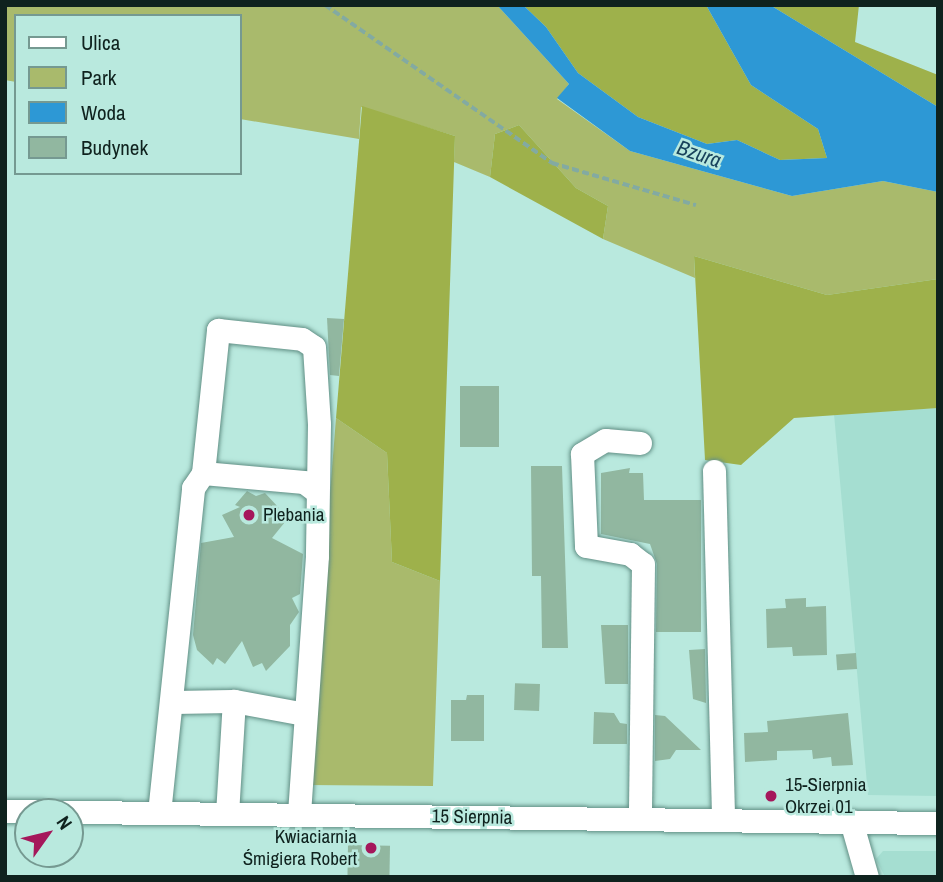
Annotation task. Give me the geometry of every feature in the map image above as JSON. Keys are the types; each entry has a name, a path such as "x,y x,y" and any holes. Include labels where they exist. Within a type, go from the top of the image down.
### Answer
{"street":[{"path":"159,813 193,488 202,473 218,330 302,338 314,347 319,424 299,815"},
{"path":"640,443 605,440 582,454 586,546 630,554 643,564 640,819"},
{"path":"714,471 723,820"},
{"path":"202,473 304,482 316,491"},
{"path":"171,702 233,701 305,714"},
{"path":"227,814 233,701"},
{"name":"15 Sierpnia","path":"5,811 938,823"},
{"path":"851,821 867,877"}],"path":[{"path":"325,5 552,163 696,205"}],"shaded area":[{"path":"938,408 938,796 868,795 834,414"},
{"path":"883,851 938,851 938,877 885,877 876,859"}],"green space":[{"path":"5,5 497,5 569,84 557,99 630,151 792,196 883,181 938,192 938,279 827,295 694,256 695,278 603,239 608,206 576,188 519,125 495,134 490,177 454,162 455,136 361,107 359,139 242,119 242,14 14,14 14,82 5,80"},
{"path":"523,5 706,5 751,85 818,129 827,158 780,160 737,140 707,144 638,117 578,73 546,27"},
{"path":"770,5 859,5 855,42 938,75 938,107"},
{"path":"362,106 455,136 440,581 392,562 387,453 336,418"},
{"path":"519,125 576,188 608,206 603,239 490,177 495,134"},
{"path":"694,256 827,295 938,279 938,408 794,418 741,465 705,460"},
{"path":"336,418 387,453 392,562 440,581 433,786 307,785"}],"water":[{"name":"Bzura","path":"497,5 523,5 546,27 578,73 638,117 707,144 737,140 780,160 827,158 818,129 751,85 706,5 770,5 938,107 938,192 883,181 792,196 630,151 557,98 569,84"}],"building":[{"path":"327,318 344,319 339,376 330,375"},
{"path":"460,386 499,386 499,447 460,447"},
{"path":"531,466 562,466 568,648 542,648 541,576 532,576"},
{"path":"630,468 629,473 643,473 644,500 701,500 701,632 656,632 657,564 650,544 601,534 601,473"},
{"path":"247,491 256,496 265,493 279,508 275,512 285,522 272,538 303,554 300,594 292,598 299,612 290,625 290,646 266,671 262,663 253,667 242,641 225,664 217,658 213,665 197,650 193,635 201,543 234,537 222,515 240,507 235,505"},
{"path":"806,598 806,607 826,606 827,655 793,656 792,647 767,648 766,609 786,608 785,599"},
{"path":"601,625 628,625 628,684 605,684"},
{"path":"705,649 706,703 693,699 689,650"},
{"path":"856,653 857,669 837,670 836,654"},
{"path":"515,683 540,684 539,711 514,710"},
{"path":"467,695 484,695 484,741 451,741 451,700 466,700"},
{"path":"594,712 614,713 620,723 627,724 627,744 593,744"},
{"path":"848,713 853,765 832,766 831,757 813,759 812,750 777,751 777,760 745,762 744,733 768,732 767,721"},
{"path":"655,715 665,716 701,750 676,750 670,759 655,761"},
{"path":"348,845 390,846 389,877 347,877"}],"place":[{"name":"Plebania","path":"249,515"},
{"name":"15-Sierpnia Okrzei 01","path":"771,796"},
{"name":"Kwiaciarnia Śmigiera Robert","path":"371,848"}]}
